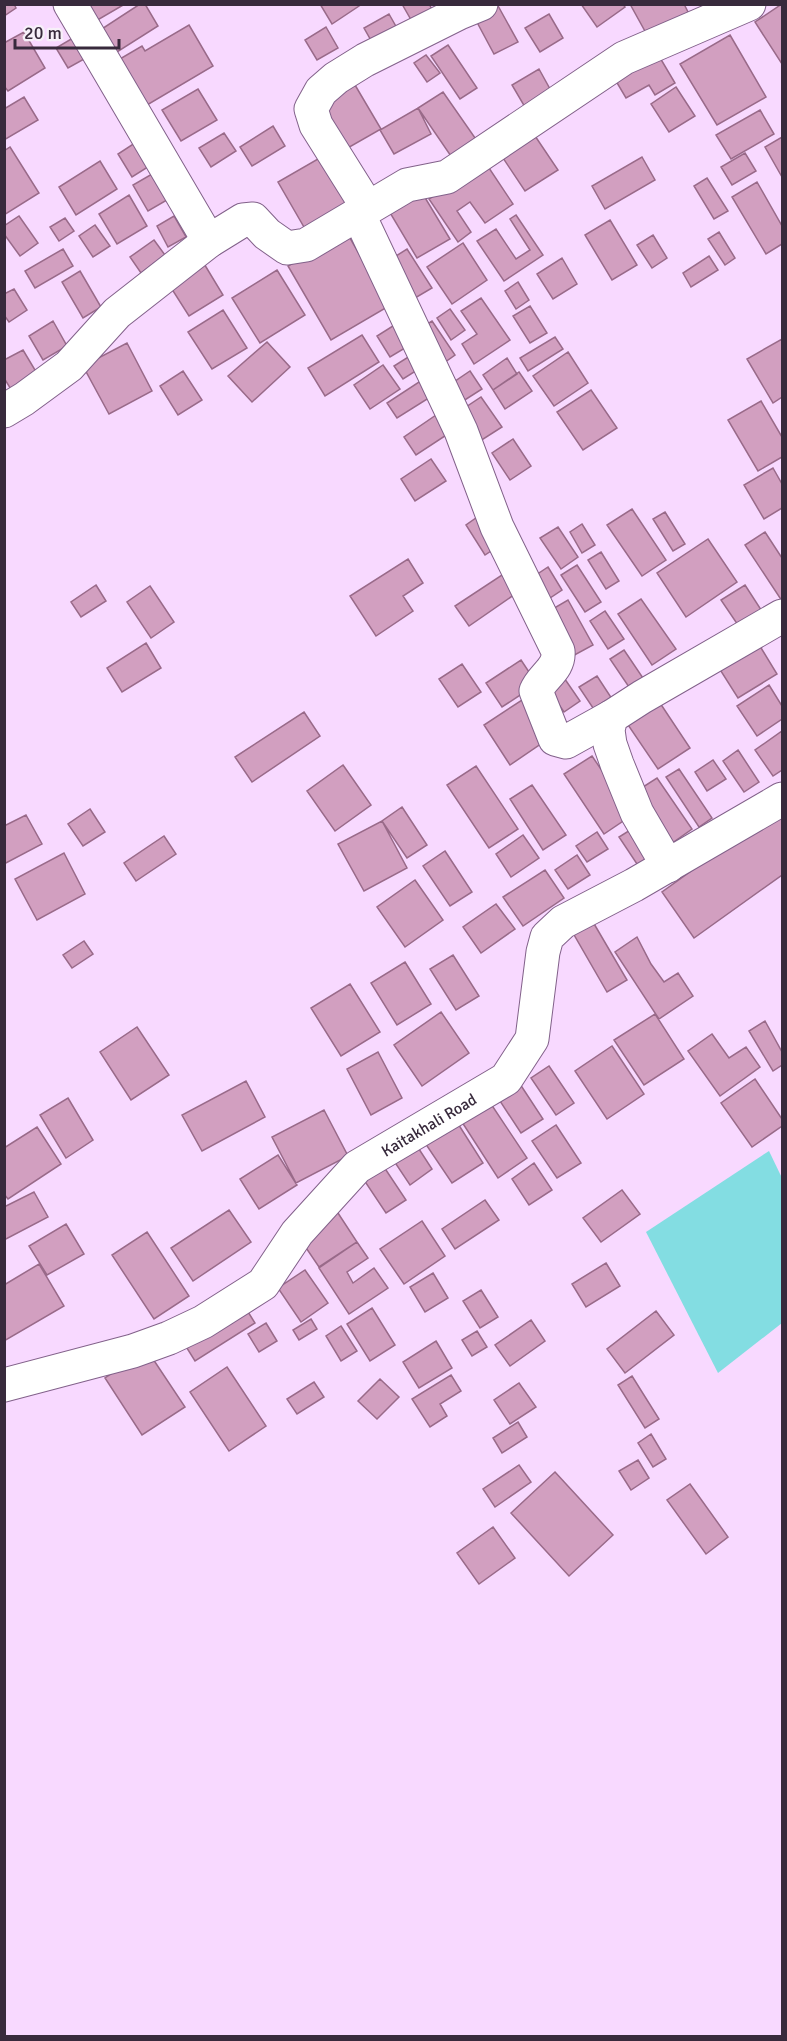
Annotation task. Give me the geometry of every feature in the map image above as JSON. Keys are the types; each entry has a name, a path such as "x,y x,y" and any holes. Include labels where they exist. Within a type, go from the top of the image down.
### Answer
{"street":[{"path":"70,4 209,241"},
{"path":"481,4 365,60 336,78 321,91 311,109 316,125 363,211 461,431 497,527 558,651 559,659 555,667 536,691 555,739 566,742 783,616"},
{"path":"4,411 69,366 117,314 209,241 243,220 253,219 267,234 287,248 306,245 408,185 447,177 624,58 749,4"},
{"path":"611,717 608,730 617,764 637,813 668,866"},
{"name":"Kaitakhali Road","path":"4,1385 133,1351 169,1338 204,1322 263,1284 297,1233 357,1167 506,1079 532,1039 543,952 547,937 563,922 634,885 783,800"}],"shaded area":[{"path":"769,1151 782,1178 782,1323 718,1373 646,1232"}],"building":[{"path":"4,4 14,4 16,8 4,16"},
{"path":"77,4 125,4 89,25"},
{"path":"140,4 145,4 158,26 106,59 91,36"},
{"path":"320,4 362,4 332,24"},
{"path":"402,4 429,4 434,13 414,25"},
{"path":"497,4 518,42 494,54 472,13"},
{"path":"581,4 623,4 625,7 597,27"},
{"path":"630,4 684,4 692,20 651,42"},
{"path":"782,4 782,64 755,22"},
{"path":"389,14 402,37 377,51 364,28"},
{"path":"549,14 563,38 540,52 525,28"},
{"path":"189,25 213,66 142,108 113,63 142,46 145,51"},
{"path":"326,27 338,48 317,60 305,40"},
{"path":"24,32 45,68 8,91 4,86 4,43"},
{"path":"83,32 95,53 68,68 56,48"},
{"path":"730,35 766,97 717,125 680,64"},
{"path":"448,45 477,88 460,99 431,56"},
{"path":"656,51 675,83 655,95 649,85 626,98 613,76"},
{"path":"426,55 440,73 427,82 414,63"},
{"path":"539,69 555,98 529,114 512,85"},
{"path":"355,85 381,129 346,149 321,105"},
{"path":"676,87 695,116 669,132 651,104"},
{"path":"198,89 217,120 181,141 162,110"},
{"path":"443,92 480,145 455,162 418,108"},
{"path":"24,97 38,120 4,140 4,109"},
{"path":"418,108 431,134 394,154 380,130"},
{"path":"760,110 774,134 731,159 716,135"},
{"path":"273,126 285,146 252,166 240,147"},
{"path":"529,127 558,170 525,191 497,149"},
{"path":"224,133 236,151 211,167 199,148"},
{"path":"144,137 159,160 132,177 118,154"},
{"path":"782,137 782,177 765,147"},
{"path":"10,147 39,193 4,215 4,151"},
{"path":"330,152 360,204 308,234 278,182"},
{"path":"745,153 756,171 732,185 721,167"},
{"path":"642,157 655,180 605,209 592,186"},
{"path":"100,161 117,189 76,215 59,187"},
{"path":"485,162 513,204 485,223 470,202 457,211 471,232 458,242 429,199"},
{"path":"152,174 167,200 148,211 133,185"},
{"path":"707,178 728,211 714,219 694,186"},
{"path":"757,182 782,226 782,244 766,254 732,197"},
{"path":"418,186 450,239 417,258 386,206"},
{"path":"129,195 147,226 117,244 99,214"},
{"path":"516,215 543,255 504,281 477,241 496,229 516,259 530,250 510,219"},
{"path":"19,216 38,243 20,256 4,234 4,226"},
{"path":"174,216 186,237 168,247 157,226"},
{"path":"65,218 74,231 59,241 50,227"},
{"path":"610,220 637,265 612,280 585,235"},
{"path":"95,225 110,246 93,257 79,236"},
{"path":"719,232 735,258 725,265 708,239"},
{"path":"347,233 389,306 331,340 288,266"},
{"path":"653,235 667,258 652,268 637,245"},
{"path":"154,240 165,255 141,273 130,257"},
{"path":"463,243 487,280 452,304 427,267"},
{"path":"63,249 73,266 35,288 25,271"},
{"path":"407,249 432,288 410,301 385,263"},
{"path":"709,256 718,270 691,287 683,273"},
{"path":"562,258 577,284 553,299 537,274"},
{"path":"203,262 223,295 189,316 168,283"},
{"path":"277,270 305,315 260,343 232,298"},
{"path":"80,271 101,307 83,318 62,282"},
{"path":"518,282 529,300 516,309 505,291"},
{"path":"14,289 27,310 9,322 4,315 4,294"},
{"path":"481,298 510,340 474,364 462,344 477,334 461,311"},
{"path":"530,306 547,333 530,343 513,316"},
{"path":"450,309 465,330 451,340 437,318"},
{"path":"223,310 247,348 212,369 188,332"},
{"path":"53,321 67,346 43,360 29,336"},
{"path":"432,321 455,355 441,365 418,330"},
{"path":"396,324 410,345 390,357 377,336"},
{"path":"362,335 379,362 325,396 308,368"},
{"path":"555,337 563,349 528,371 520,358"},
{"path":"782,339 782,397 773,403 747,359"},
{"path":"267,342 290,367 252,402 228,376"},
{"path":"127,343 152,391 109,414 83,366"},
{"path":"23,350 38,375 12,391 4,378 4,360"},
{"path":"568,352 588,383 554,406 533,376"},
{"path":"413,354 422,367 403,379 394,366"},
{"path":"507,358 517,374 493,390 483,375"},
{"path":"383,365 400,389 370,409 354,385"},
{"path":"183,371 202,400 178,415 160,386"},
{"path":"470,371 482,389 457,405 445,388"},
{"path":"519,372 532,391 505,409 493,390"},
{"path":"422,380 432,396 397,418 387,403"},
{"path":"591,390 617,428 583,450 557,412"},
{"path":"481,397 502,427 477,443 457,413"},
{"path":"761,401 782,437 782,457 758,471 728,420"},
{"path":"439,413 451,432 416,455 404,437"},
{"path":"513,439 531,466 510,480 492,453"},
{"path":"431,459 446,481 415,501 401,479"},
{"path":"773,468 782,484 782,508 764,519 744,485"},
{"path":"632,509 666,560 642,576 607,525"},
{"path":"665,512 685,544 673,551 653,519"},
{"path":"483,513 503,543 485,555 466,525"},
{"path":"582,524 595,545 582,553 570,532"},
{"path":"558,527 578,557 561,569 540,538"},
{"path":"765,532 782,558 782,601 745,545"},
{"path":"708,539 737,582 686,617 657,573"},
{"path":"601,552 619,581 606,589 588,560"},
{"path":"408,559 423,583 403,596 413,611 376,636 350,596"},
{"path":"577,565 601,602 585,612 561,575"},
{"path":"548,567 562,590 541,604 527,581"},
{"path":"508,571 521,590 469,626 455,606"},
{"path":"96,585 106,601 81,617 71,602"},
{"path":"745,585 765,616 742,631 721,600"},
{"path":"150,586 174,622 151,638 127,602"},
{"path":"641,599 676,649 652,665 618,614"},
{"path":"568,600 593,645 569,658 544,614"},
{"path":"605,611 624,639 608,649 590,621"},
{"path":"146,643 161,668 122,692 107,668"},
{"path":"758,643 777,674 738,698 719,668"},
{"path":"624,650 645,681 631,690 610,659"},
{"path":"521,660 537,684 502,707 486,683"},
{"path":"462,664 481,692 458,707 439,679"},
{"path":"560,672 580,701 564,712 544,683"},
{"path":"597,676 616,705 599,717 579,687"},
{"path":"769,685 782,706 782,719 757,736 737,706"},
{"path":"656,697 690,748 658,769 624,719"},
{"path":"522,700 548,739 510,765 484,725"},
{"path":"304,712 320,736 252,782 235,757"},
{"path":"782,731 782,770 773,776 755,750"},
{"path":"738,750 759,782 744,792 723,761"},
{"path":"592,756 632,815 604,834 564,774"},
{"path":"713,760 726,779 707,791 695,772"},
{"path":"343,765 371,805 335,831 307,791"},
{"path":"476,766 518,829 489,848 447,785"},
{"path":"679,769 712,818 699,827 666,777"},
{"path":"657,778 692,829 668,846 632,794"},
{"path":"532,785 566,835 543,850 510,799"},
{"path":"782,806 782,875 694,938 662,892"},
{"path":"402,807 427,845 407,858 382,821"},
{"path":"90,809 105,832 83,846 68,824"},
{"path":"26,815 42,844 4,864 4,826"},
{"path":"382,821 407,868 364,891 338,844"},
{"path":"635,827 655,857 639,867 619,837"},
{"path":"597,832 608,849 587,862 576,846"},
{"path":"523,835 539,858 511,877 496,854"},
{"path":"164,836 176,854 136,881 124,863"},
{"path":"445,851 472,892 450,906 423,866"},
{"path":"64,853 85,894 37,920 15,879"},
{"path":"577,855 590,875 568,889 555,870"},
{"path":"545,870 564,898 523,926 503,897"},
{"path":"415,880 443,920 405,947 377,907"},
{"path":"496,904 515,929 481,953 463,927"},
{"path":"593,922 627,980 607,992 573,933"},
{"path":"637,937 651,964 664,982 678,973 693,996 659,1019 615,952"},
{"path":"84,941 93,954 72,968 63,955"},
{"path":"453,955 479,996 456,1010 430,969"},
{"path":"405,962 431,1004 397,1025 371,983"},
{"path":"350,984 380,1032 341,1056 311,1008"},
{"path":"441,1012 469,1053 422,1086 394,1045"},
{"path":"655,1014 684,1059 644,1085 614,1040"},
{"path":"765,1021 782,1052 782,1065 773,1071 749,1031"},
{"path":"137,1027 169,1075 131,1100 100,1052"},
{"path":"712,1034 729,1058 746,1047 760,1067 720,1096 688,1051"},
{"path":"612,1046 644,1094 607,1119 575,1071"},
{"path":"378,1052 402,1098 371,1115 347,1069"},
{"path":"549,1066 574,1103 556,1115 531,1078"},
{"path":"755,1079 782,1119 782,1126 752,1147 721,1103"},
{"path":"246,1081 265,1117 202,1151 182,1115"},
{"path":"518,1081 543,1119 521,1133 498,1098"},
{"path":"68,1098 93,1140 66,1158 40,1115"},
{"path":"491,1104 527,1158 498,1178 460,1119"},
{"path":"324,1110 348,1156 296,1183 272,1137"},
{"path":"455,1119 483,1163 452,1183 423,1140"},
{"path":"556,1125 581,1163 557,1178 532,1141"},
{"path":"37,1127 61,1164 8,1199 4,1194 4,1148"},
{"path":"417,1146 432,1169 410,1185 394,1161"},
{"path":"278,1155 297,1185 259,1209 240,1179"},
{"path":"378,1158 406,1200 386,1213 358,1171"},
{"path":"534,1163 552,1190 529,1205 512,1179"},
{"path":"622,1190 640,1214 601,1242 583,1218"},
{"path":"34,1192 48,1217 4,1240 4,1207"},
{"path":"485,1200 499,1220 455,1249 442,1229"},
{"path":"229,1210 251,1242 193,1281 171,1248"},
{"path":"336,1210 357,1242 319,1267 298,1236"},
{"path":"422,1221 445,1256 404,1284 380,1249"},
{"path":"66,1224 84,1254 47,1275 29,1246"},
{"path":"147,1232 189,1296 154,1319 112,1255"},
{"path":"357,1242 368,1258 347,1272 353,1283 374,1268 388,1288 349,1314 319,1268"},
{"path":"606,1263 620,1286 586,1307 572,1284"},
{"path":"39,1264 64,1306 4,1341 4,1285"},
{"path":"305,1270 328,1303 301,1322 278,1288"},
{"path":"433,1273 448,1298 425,1312 410,1287"},
{"path":"481,1290 498,1317 480,1328 463,1301"},
{"path":"245,1307 255,1323 195,1361 185,1345"},
{"path":"372,1308 395,1345 370,1361 347,1324"},
{"path":"656,1311 674,1335 625,1373 607,1349"},
{"path":"311,1319 317,1329 299,1340 293,1330"},
{"path":"531,1320 545,1341 510,1366 495,1345"},
{"path":"266,1323 277,1341 259,1352 248,1334"},
{"path":"341,1326 357,1351 341,1361 326,1336"},
{"path":"477,1331 487,1347 472,1356 462,1340"},
{"path":"436,1341 452,1368 419,1388 403,1362"},
{"path":"147,1350 185,1407 142,1435 105,1378"},
{"path":"227,1367 266,1426 229,1451 190,1392"},
{"path":"451,1375 461,1391 440,1404 447,1416 430,1427 412,1399"},
{"path":"632,1376 659,1419 645,1428 618,1385"},
{"path":"380,1379 399,1397 377,1419 358,1401"},
{"path":"314,1382 324,1397 297,1414 287,1399"},
{"path":"519,1383 536,1407 510,1424 494,1400"},
{"path":"518,1422 527,1437 502,1453 493,1438"},
{"path":"651,1434 666,1459 653,1467 638,1443"},
{"path":"638,1460 649,1478 631,1490 619,1471"},
{"path":"519,1465 531,1482 495,1507 483,1489"},
{"path":"555,1472 613,1535 569,1576 511,1513"},
{"path":"690,1484 728,1537 706,1554 667,1500"},
{"path":"493,1527 515,1558 479,1584 457,1553"}]}
